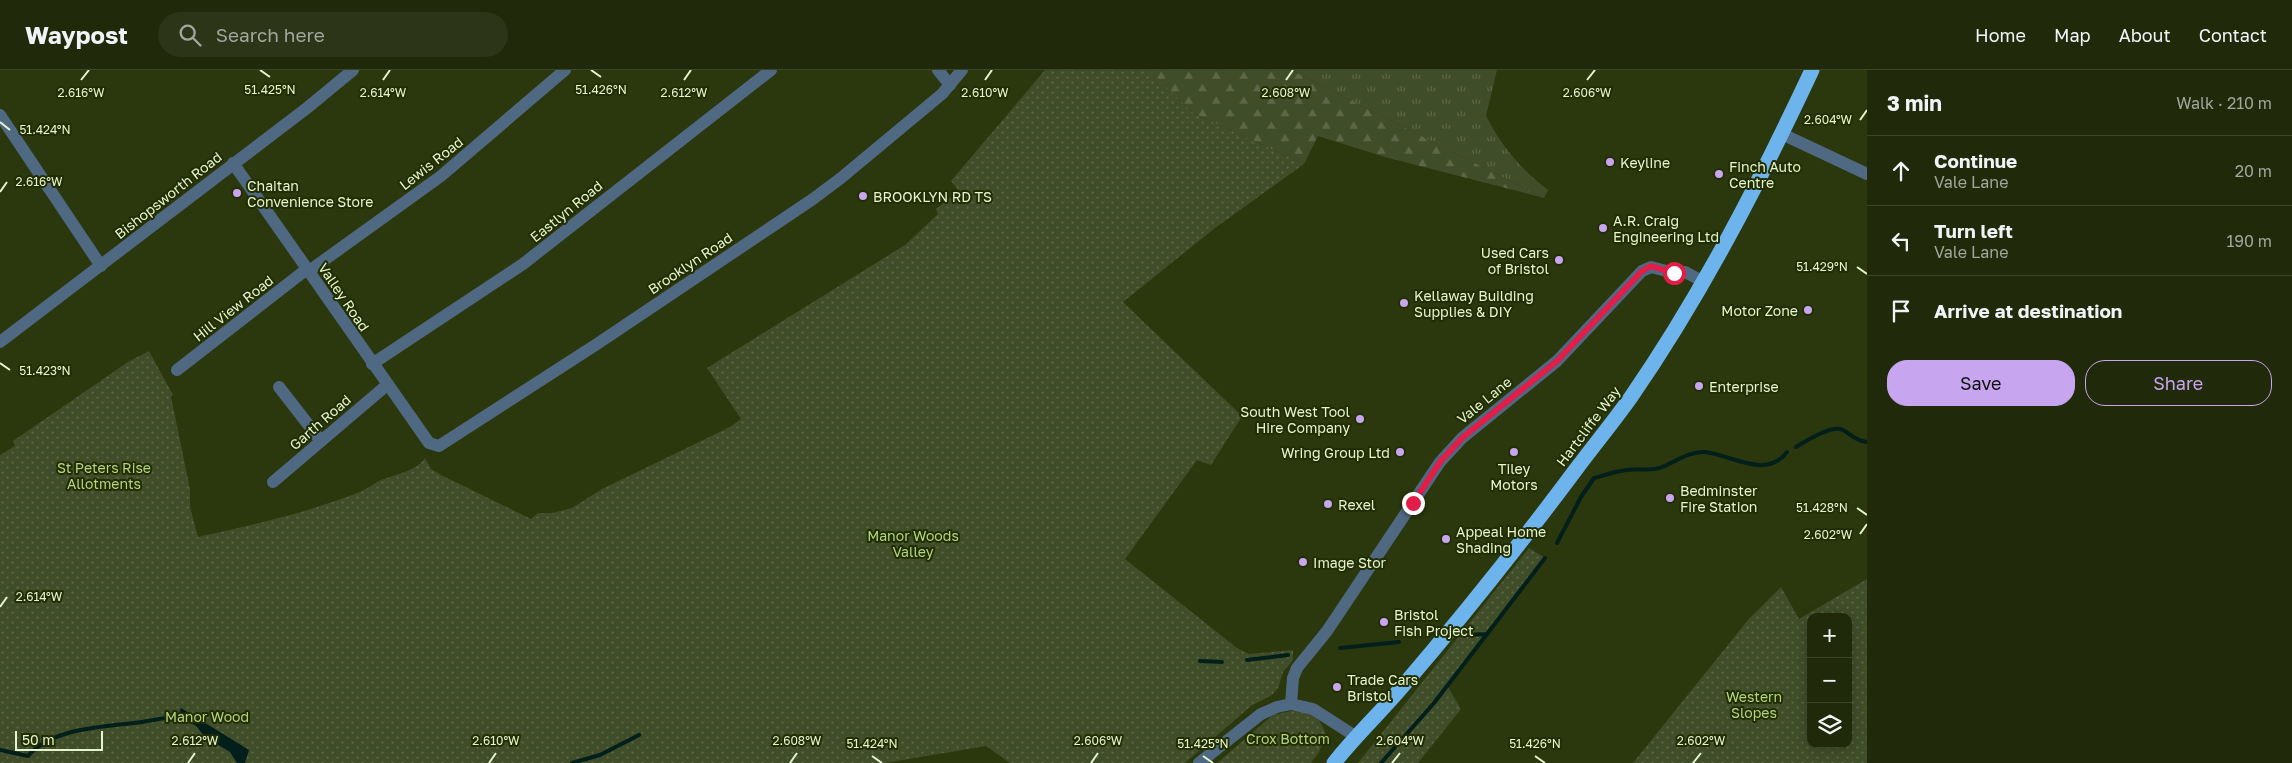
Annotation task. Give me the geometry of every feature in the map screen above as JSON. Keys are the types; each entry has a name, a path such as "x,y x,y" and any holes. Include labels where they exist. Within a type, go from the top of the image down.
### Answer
{"highway":[{"name":"Hartcliffe Way","path":"1334,763 1355,736 1400,690 1529,533 1631,397 1704,282 1738,221 1812,70"}],"street":[{"name":"Bishopsworth Road","path":"2,337 101,266 353,70"},
{"name":"Lewis Road","path":"308,270 441,176 565,70"},
{"name":"Eastlyn Road","path":"372,364 523,264 771,70"},
{"path":"938,70 950,85"},
{"name":"Brooklyn Road","path":"432,446 439,446 597,344 813,199 848,172 950,85 962,70"},
{"path":"0,115 101,266"},
{"path":"1782,134 1867,174"},
{"name":"Valley Road","path":"234,163 372,364 432,446"},
{"name":"Vale Lane","path":"1291,704 1293,678 1297,668 1327,631 1440,462 1462,438 1557,361 1642,271 1651,266 1674,273 1686,272 1704,282"},
{"name":"Hill View Road","path":"177,370 308,270"},
{"name":"Garth Road","path":"273,482 387,384"},
{"path":"279,387 321,442"},
{"path":"1199,763 1260,714 1270,708 1291,704 1313,709 1355,736"}],"green space":[{"name":"Manor Woods Valley","path":"1045,70 1149,70 1193,113 1304,164 1215,228 1123,302 1242,416 1211,465 1197,460 1125,559 1237,648 1249,654 1293,650 1293,660 1283,672 1278,688 1272,695 1251,706 1185,763 1010,763 986,746 885,763 0,763 0,455 15,446 13,441 128,362 149,351 173,395 171,397 190,489 190,507 198,537 318,507 360,492 381,480 411,470 425,458 431,469 441,475 531,519 538,513 552,513 572,508 602,489 730,427 741,419 707,368 905,245 938,214 936,209 959,191 951,181"},
{"path":"1149,70 1291,70 1544,198 1385,157 1318,136 1304,164 1193,113"},
{"path":"1291,70 1497,70 1486,116 1512,156 1548,190 1544,198"},
{"path":"1529,548 1545,558 1448,687 1461,709 1418,763 1358,763"},
{"name":"Western Slopes","path":"1867,579 1867,763 1633,763 1748,620 1781,587 1799,619 1807,614 1807,748 1852,748 1852,613 1809,613"},
{"name":"Crox Bottom","path":"1291,711 1310,713 1317,718 1326,735 1319,752 1311,763 1217,763 1273,715"}],"water":[{"path":"181,708 249,750 245,763 237,763 230,752 205,737 196,726 178,716"}],"waterway":[{"path":"1796,447 1832,429 1843,430 1857,439 1867,442"},
{"path":"1557,543 1581,497 1594,478 1610,473 1658,468 1699,452 1759,465 1779,460 1787,452"},
{"path":"1465,635 1487,634 1545,558"},
{"path":"1381,763 1434,703 1487,634"},
{"path":"1340,648 1399,642"},
{"path":"1247,660 1288,655"},
{"path":"1200,661 1222,662"},
{"path":"0,750 28,756 39,746 51,739 81,730 181,716"},
{"path":"572,763 600,755 639,735"}],"place":[{"name":"Keyline","path":"1610,162"},
{"name":"Finch Auto Centre","path":"1719,174"},
{"name":"Chaitan Convenience Store","path":"237,193"},
{"name":"BROOKLYN RD TS","path":"863,196"},
{"name":"A.R. Craig Engineering Ltd","path":"1603,228"},
{"name":"Used Cars of Bristol","path":"1559,260"},
{"name":"Kellaway Building Supplies & DIY","path":"1404,303"},
{"name":"Motor Zone","path":"1808,310"},
{"name":"Enterprise","path":"1699,386"},
{"name":"South West Tool Hire Company","path":"1360,419"},
{"name":"Wring Group Ltd","path":"1400,452"},
{"name":"Tiley Motors","path":"1514,452"},
{"name":"Bedminster Fire Station","path":"1670,498"},
{"name":"Rexel","path":"1328,504"},
{"name":"Appeal Home Shading","path":"1446,539"},
{"name":"Image Stor","path":"1303,562"},
{"name":"Bristol Fish Project","path":"1384,622"},
{"name":"Trade Cars Bristol","path":"1337,687"}],"route":[{"path":"1413,503 1440,462 1462,438 1557,361 1642,271 1651,266 1674,273"}],"park label":[{"name":"St Peters Rise Allotments","path":"104,476"},
{"name":"Manor Wood","path":"207,716"}]}
